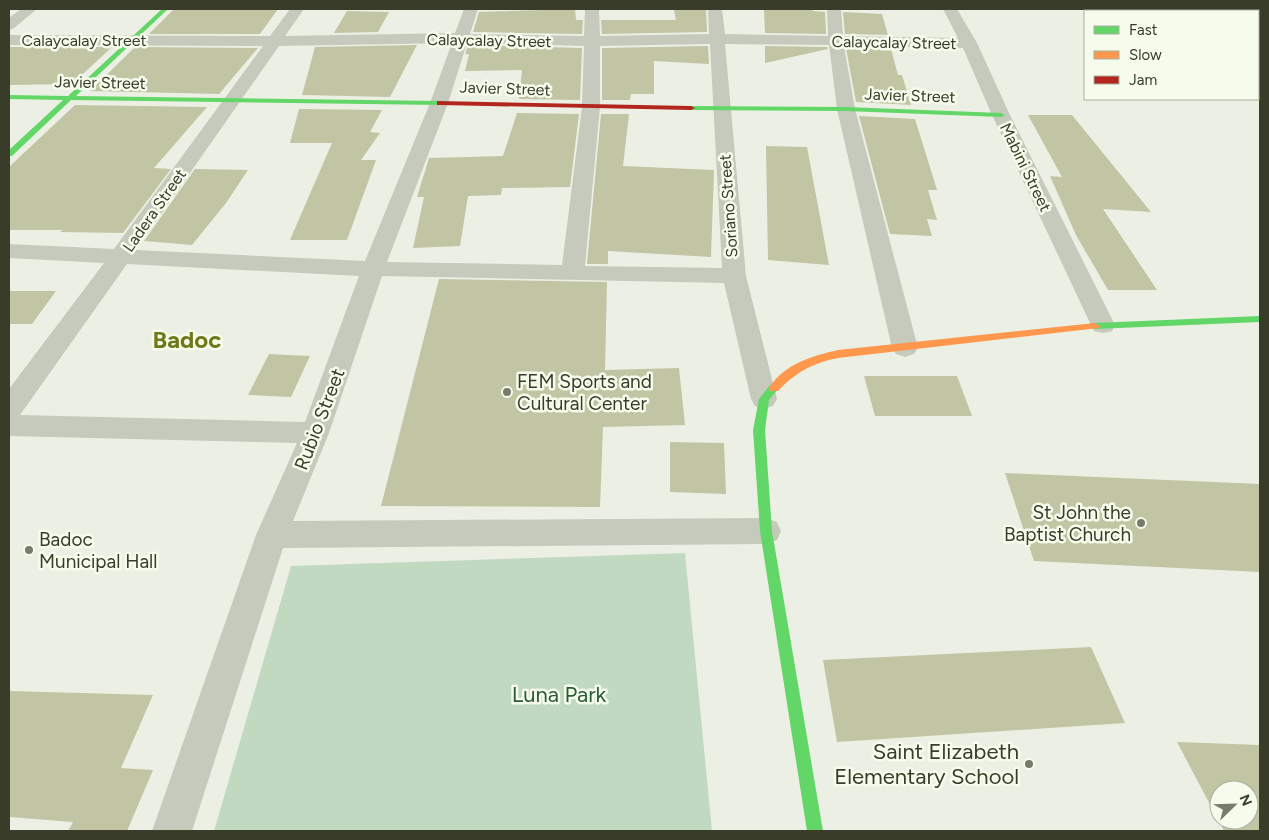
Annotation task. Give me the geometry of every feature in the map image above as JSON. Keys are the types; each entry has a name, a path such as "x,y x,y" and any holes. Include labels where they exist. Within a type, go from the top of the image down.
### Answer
{"street":[{"path":"9,25 30,9"},
{"path":"9,154 165,9"},
{"name":"Ladera Street","path":"9,409 276,41 297,9"},
{"name":"Rubio Street","path":"172,831 272,535 315,434 373,269 439,102 471,9"},
{"path":"573,272 591,107 592,9"},
{"name":"Soriano Street","path":"715,9 734,276 764,399"},
{"path":"834,9 836,42 846,109 905,348"},
{"name":"Mabini Street","path":"950,9 969,43 1000,115 1103,325"},
{"name":"Calaycalay Street","path":"9,40 276,41 461,38 592,41 717,39 969,43"},
{"name":"Javier Street","path":"9,97 439,102 591,107 846,109 1000,115"},
{"path":"9,251 373,269 734,276"},
{"path":"815,831 766,531 759,430 764,399 788,372 812,359 838,354 1103,325 1260,319"},
{"path":"9,425 315,434"},
{"path":"272,535 766,531"}],"green space":[{"name":"Luna Park","path":"685,553 712,831 214,831 291,566"}],"building":[{"path":"174,9 278,9 260,34 149,34"},
{"path":"575,9 576,20 583,20 582,34 473,32 479,12"},
{"path":"674,9 706,9 707,32 602,34 601,20 676,20"},
{"path":"764,9 812,9 813,11 825,12 826,34 765,33"},
{"path":"347,11 389,12 378,32 334,33"},
{"path":"843,12 882,14 888,35 845,34"},
{"path":"417,45 390,97 302,95 315,47"},
{"path":"468,45 582,48 580,100 519,99 522,70 465,71 469,54 465,54"},
{"path":"708,46 709,64 654,61 654,94 631,94 630,100 602,100 602,48"},
{"path":"765,46 827,47 828,49 765,63"},
{"path":"9,47 112,47 72,84 9,85"},
{"path":"135,47 258,48 219,94 90,91"},
{"path":"846,48 891,49 898,75 902,75 911,105 856,102"},
{"path":"75,105 207,107 154,168 171,169 123,233 9,230 9,167"},
{"path":"299,109 382,110 370,132 380,133 361,160 376,160 347,240 290,240 332,143 290,143"},
{"path":"517,113 579,114 570,187 502,188 501,195 468,196 460,246 413,248 424,197 417,197 429,158 503,156"},
{"path":"601,114 629,114 623,166 714,170 711,257 608,251 608,264 587,264"},
{"path":"1028,115 1072,115 1151,212 1103,209 1157,290 1108,290 1076,235 1050,176 1062,177"},
{"path":"859,116 915,119 937,190 928,190 937,220 927,219 932,236 890,234"},
{"path":"766,146 807,147 829,265 768,260"},
{"path":"195,169 248,170 226,203 192,245 144,241"},
{"name":"FEM Sports and Cultural Center","path":"439,279 607,282 605,370 679,368 685,425 603,427 600,507 381,506"},
{"path":"9,291 56,291 32,324 9,324"},
{"path":"269,354 310,356 291,397 248,395"},
{"path":"864,376 957,376 972,416 875,416"},
{"path":"670,442 724,443 726,494 670,492"},
{"name":"St John the Baptist Church","path":"1005,473 1260,484 1260,572 1034,561"},
{"path":"1091,647 1125,723 837,742 823,660"},
{"path":"9,691 153,695 121,768 153,770 127,831 68,831 73,822 9,817"},
{"path":"1177,742 1260,745 1260,831 1223,830 1259,830 1259,780 1209,780 1209,803"}],"traffic: fast":[{"path":"9,154 165,9"},
{"path":"9,97 440,103"},
{"path":"691,108 846,109 1001,115"},
{"path":"1095,326 1260,319"},
{"path":"774,388 764,399 759,430 766,531 815,831"}],"traffic: slow":[{"path":"774,388 789,373 803,364 818,358 838,354 1095,326"}],"traffic: jam":[{"path":"440,103 691,108"}],"place":[{"name":"FEM Sports and Cultural Center","path":"507,392"},
{"name":"St John the Baptist Church","path":"1141,523"},
{"name":"Badoc Municipal Hall","path":"29,550"},
{"name":"Saint Elizabeth Elementary School","path":"1029,764"}],"district":[{"name":"Badoc","path":"187,340"}]}
